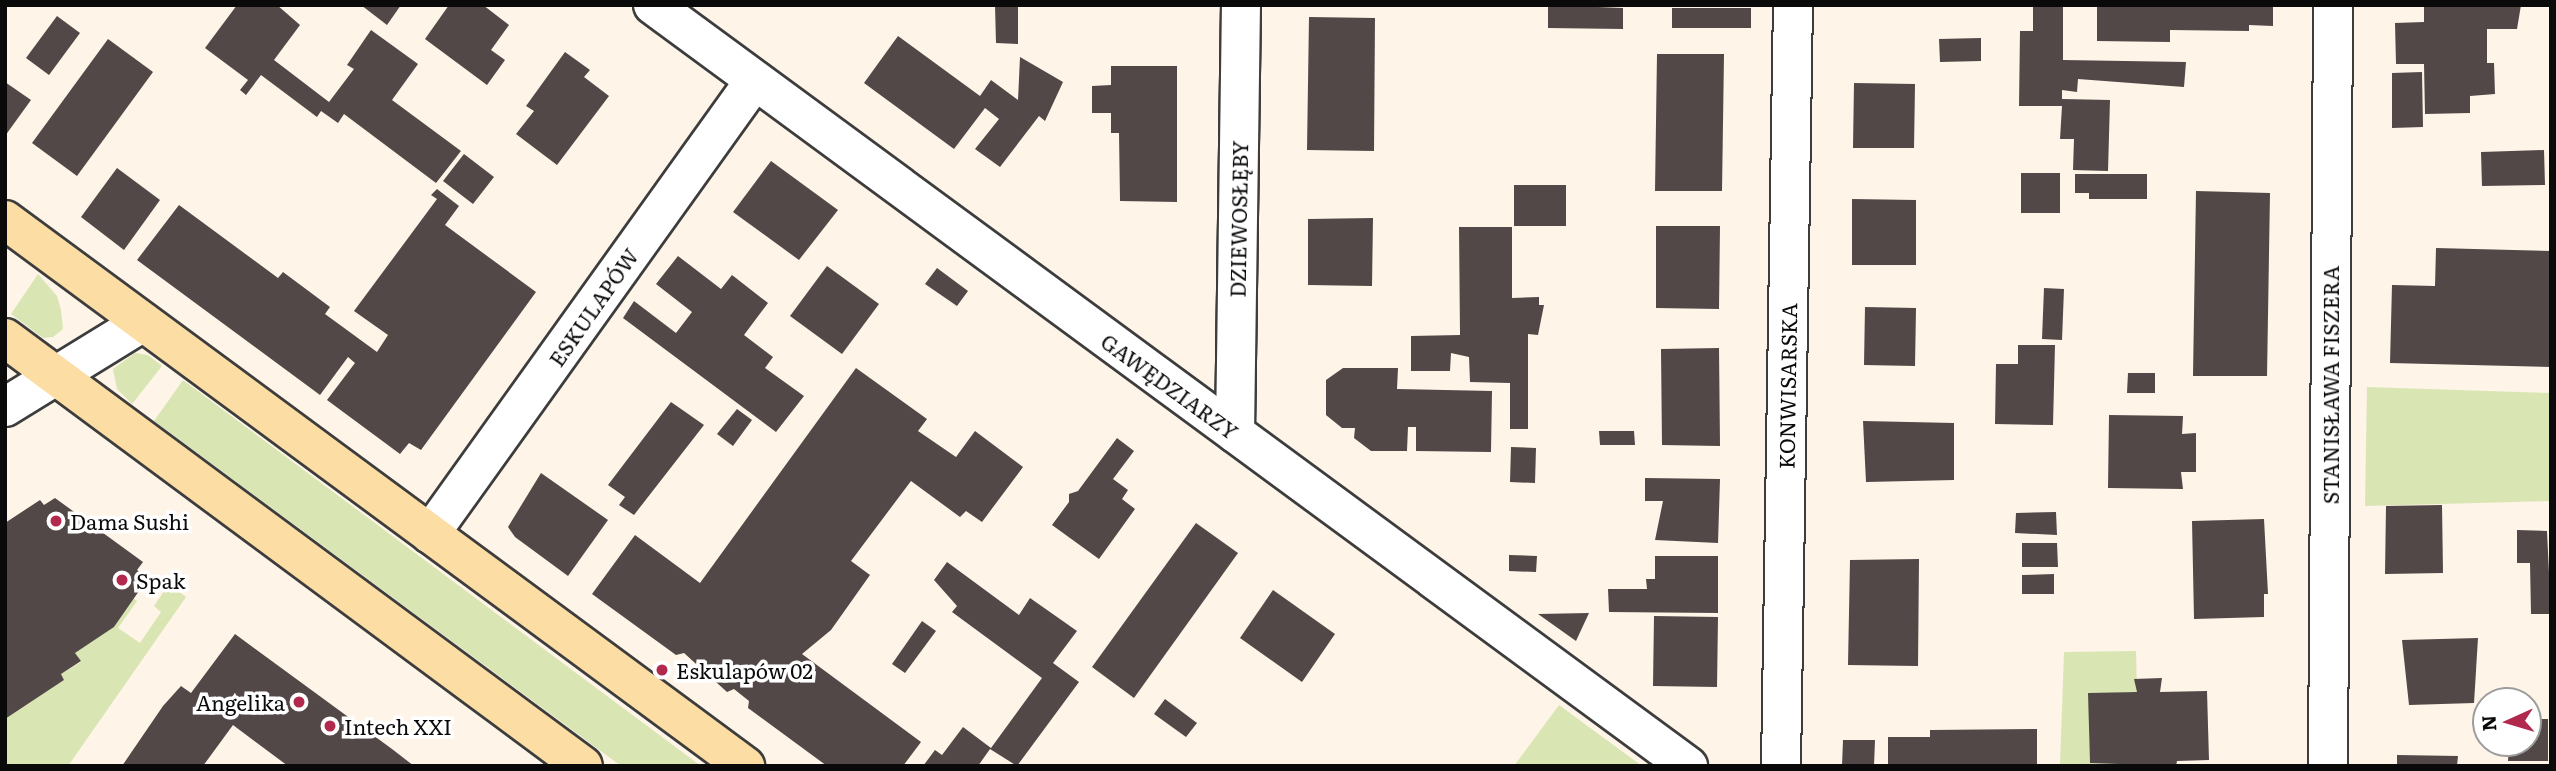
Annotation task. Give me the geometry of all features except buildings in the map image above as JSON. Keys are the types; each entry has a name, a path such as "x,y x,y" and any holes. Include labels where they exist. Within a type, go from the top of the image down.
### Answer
{"street":[{"name":"GAWĘDZIARZY","path":"653,5 697,21 755,80 1688,766"},
{"name":"DZIEWOSŁĘBY","path":"1235,433 1241,5"},
{"name":"KONWISARSKA","path":"1781,766 1793,5"},
{"name":"STANISŁAWA FISZERA","path":"2328,766 2333,5"},
{"name":"ESKULAPÓW","path":"430,534 755,80"},
{"path":"5,220 745,766"},
{"path":"5,407 143,322"},
{"path":"5,338 583,766"}],"green space":[{"path":"38,274 57,296 61,310 63,329 53,337 43,338 11,314"},
{"path":"135,353 148,355 162,366 132,404 117,389 113,369"},
{"path":"183,380 701,766 621,766 154,421"},
{"path":"2367,387 2551,393 2551,501 2365,506"},
{"path":"169,584 186,597 68,766 5,766 5,719 64,680 61,674 81,662 75,653 114,627 133,598 137,601 118,628 140,643 161,612 154,606"},
{"path":"2136,651 2137,692 2089,694 2090,763 2123,762 2123,766 2060,766 2064,652"},
{"path":"1559,705 1638,763 1640,766 1514,766"}],"place":[{"name":"Dama Sushi","path":"56,521"},
{"name":"Spak","path":"122,580"},
{"name":"Eskulapów 02","path":"662,670"},
{"name":"Angelika","path":"299,702"},
{"name":"Intech XXI","path":"330,726"}]}
